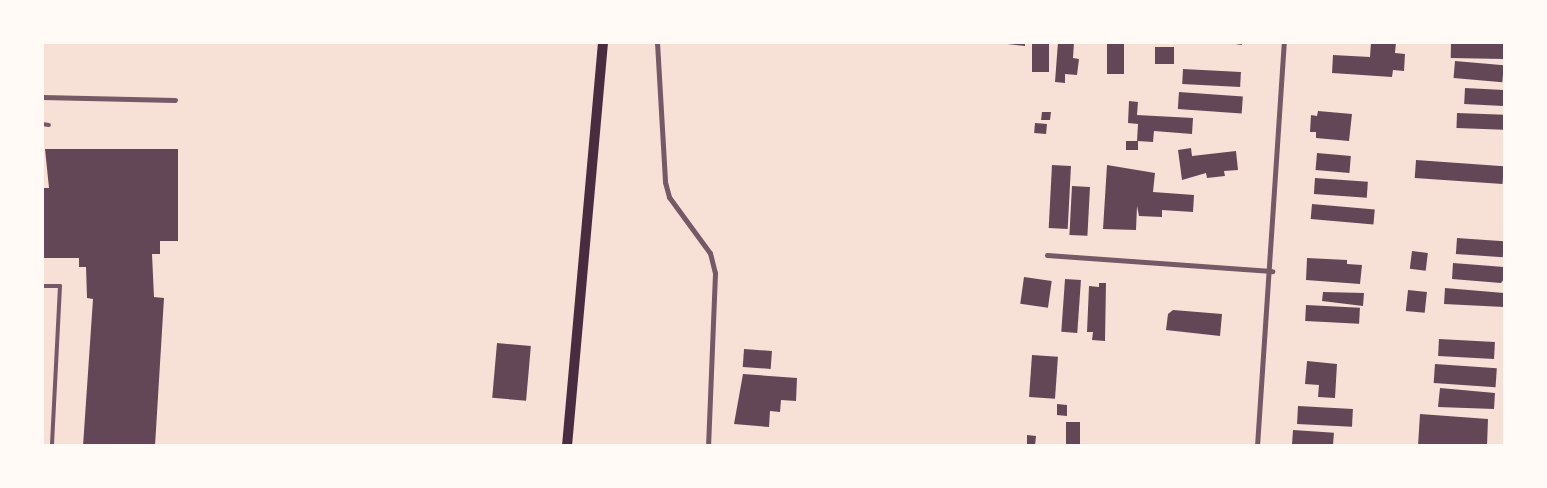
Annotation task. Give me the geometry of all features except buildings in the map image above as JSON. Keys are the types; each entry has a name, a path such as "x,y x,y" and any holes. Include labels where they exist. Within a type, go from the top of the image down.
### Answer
{"main road":[{"path":"567,446 603,42"}],"street":[{"path":"657,42 665,182 669,196 710,253 715,273 708,446"},
{"path":"1258,446 1272,271 1284,42"},
{"path":"42,96 175,100"},
{"path":"1047,255 1272,271"}],"lane":[{"path":"42,124 49,125"},
{"path":"42,286 60,286 52,446"}]}
